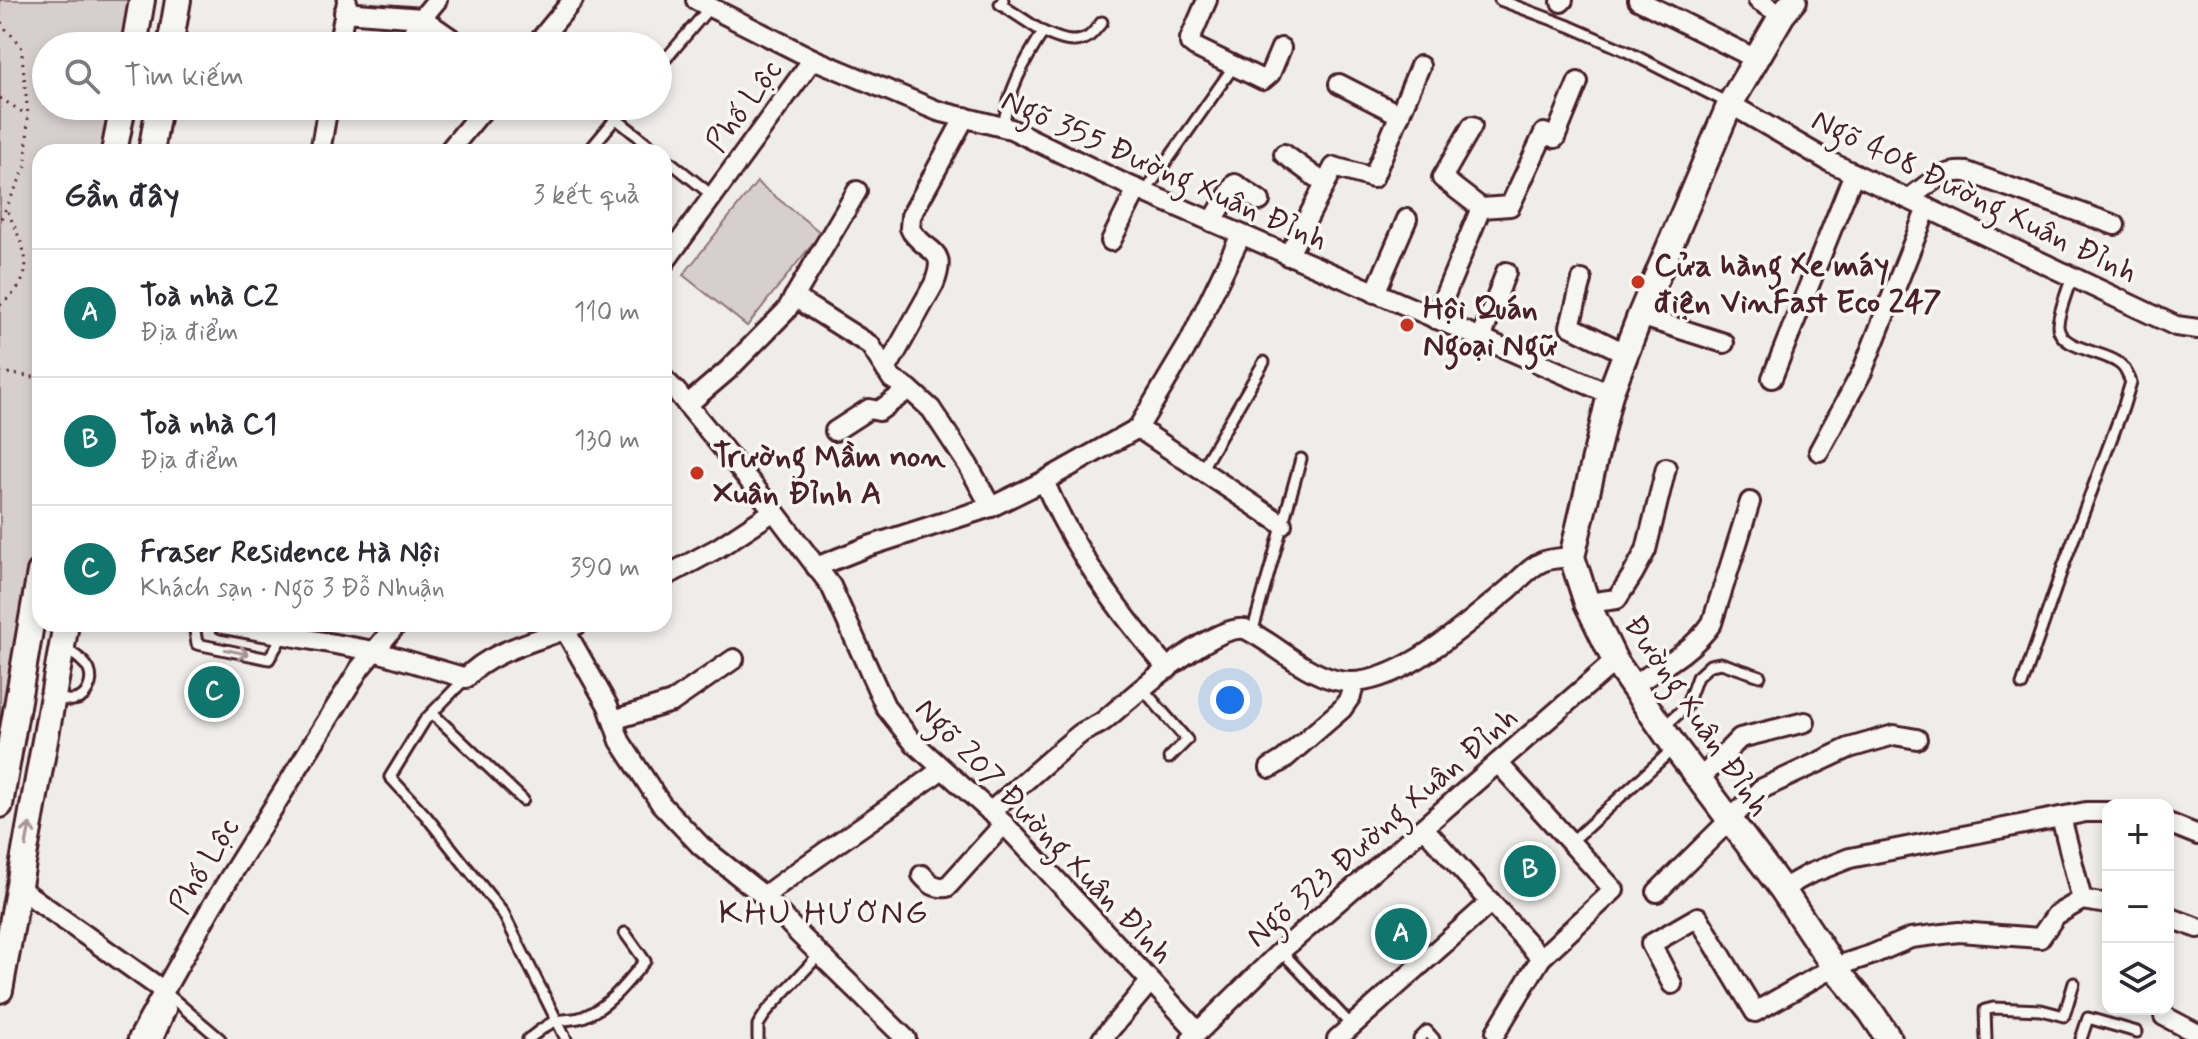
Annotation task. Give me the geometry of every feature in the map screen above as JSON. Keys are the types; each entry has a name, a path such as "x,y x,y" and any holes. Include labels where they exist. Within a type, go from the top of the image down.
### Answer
{"street":[{"path":"136,32 142,0"},
{"path":"172,32 178,0"},
{"path":"413,32 437,0"},
{"path":"547,32 573,0"},
{"path":"1207,0 1190,43 1263,80 1270,74 1281,48"},
{"path":"1638,0 1756,59"},
{"path":"922,875 937,888 947,887 997,818 1076,737 1104,722 1142,688 1222,633 1238,628 1252,633 1322,676 1339,681 1373,680 1392,673 1440,643 1541,562 1572,557 1610,394 1625,353 1730,104 1788,8 1758,0"},
{"name":"Ngõ 355 Đường Xuân Đỉnh","path":"703,3 813,59 938,111 1011,129 1140,191 1610,394"},
{"path":"341,32 346,6 422,18 442,32"},
{"name":"Phố Lộc","path":"672,252 813,59"},
{"path":"1288,256 1334,167 1373,178 1420,66"},
{"path":"1472,126 1442,178 1481,208 1510,206 1544,133 1555,138 1578,82"},
{"path":"1339,84 1400,115"},
{"name":"Ngõ 408 Đường Xuân Đỉnh","path":"1730,104 1830,162 2176,326 2198,329"},
{"path":"886,370 934,284 939,269 937,256 912,232 911,216 965,117"},
{"path":"116,144 120,120"},
{"path":"152,144 157,120"},
{"path":"321,144 326,120"},
{"path":"455,144 474,120"},
{"path":"1284,154 1325,184"},
{"path":"1908,199 1944,173 1955,170 2115,225"},
{"path":"1772,378 1854,173"},
{"path":"1212,222 1235,184 1260,201"},
{"path":"687,405 728,370 786,311 857,191"},
{"path":"1111,241 1140,191"},
{"path":"1435,319 1481,208"},
{"path":"1819,451 1862,372 1927,208"},
{"path":"1375,293 1407,219"},
{"path":"816,567 869,546 991,507 1138,428 1189,343 1241,235"},
{"path":"1481,339 1506,272"},
{"path":"1582,280 1570,326 1625,353"},
{"path":"794,297 870,345 892,379 909,389 931,409 991,507"},
{"path":"1640,316 1724,343"},
{"name":"Ngõ 207 Đường Xuân Đỉnh","path":"672,388 774,511 831,586 886,708 913,742 997,818 1198,1037"},
{"path":"835,431 869,409 879,411 909,389"},
{"path":"1138,428 1282,524"},
{"path":"1587,603 1617,599 1633,574 1646,550 1666,468"},
{"path":"1044,481 1060,518 1101,584 1130,625 1168,669"},
{"path":"1632,686 1686,650 1712,623 1750,502"},
{"path":"672,573 718,548 774,511"},
{"name":"Đường Xuân Đỉnh","path":"1572,557 1587,603 1615,661 1889,1039"},
{"path":"0,805 32,620"},
{"path":"268,632 374,651 466,678 497,655 558,632"},
{"name":"Phố Lộc","path":"167,994 212,906 360,668 390,632"},
{"path":"573,632 608,706 620,741 661,804 701,846 764,896 902,1038"},
{"path":"0,990 64,636"},
{"path":"613,720 672,702 734,659"},
{"name":"Ngõ 323 Đường Xuân Đỉnh","path":"1198,1037 1281,951 1615,661"},
{"path":"1270,768 1342,709 1351,696 1355,682"},
{"path":"20,691 53,697"},
{"path":"1700,779 1740,738 1805,722"},
{"path":"1657,892 1761,789 1849,748 1894,735 1917,739"},
{"path":"1496,1032 1541,958 1614,890 1498,763"},
{"path":"764,896 942,769"},
{"path":"1782,889 1809,874 1850,858 2086,812 2102,812"},
{"path":"2061,817 2082,900"},
{"path":"2174,825 2198,835"},
{"path":"1424,828 1541,958"},
{"path":"19,888 167,994"},
{"path":"1672,984 1651,944 1698,917 1755,1012 1834,967 1911,938 1959,932 2040,938 2056,915 2082,900 2102,903"},
{"path":"1337,1039 1491,902"},
{"path":"2174,919 2198,928"},
{"path":"1102,1039 1150,982"},
{"path":"138,1039 167,994"},
{"path":"153,1039 167,994"},
{"path":"2164,1016 2198,1034"}],"lane":[{"path":"1003,0 1000,4 1061,40 1089,37 1102,22"},
{"path":"1500,0 1583,32 1730,104"},
{"path":"672,48 703,3"},
{"path":"1003,127 1012,87 1043,32"},
{"path":"1140,191 1148,188 1234,66"},
{"path":"594,144 613,120"},
{"path":"618,120 648,144"},
{"path":"672,163 713,196"},
{"path":"2022,685 2131,382 2120,362 2067,342 2060,334 2058,326 2072,276"},
{"path":"1201,470 1264,362"},
{"path":"1252,633 1301,459"},
{"path":"195,632 197,644 269,659 283,635"},
{"path":"53,697 77,700 87,691 90,682 89,671 64,636"},
{"path":"1571,842 1668,737 1686,707 1697,677 1710,665 1721,663 1760,676"},
{"path":"466,678 425,720 390,777 426,816 503,913 566,1039"},
{"path":"1142,688 1187,740 1169,758"},
{"path":"432,713 523,800"},
{"path":"528,1039 555,1021 575,1020 595,1011 645,961 625,933"},
{"path":"1281,951 1352,1026"},
{"path":"758,1039 758,1025 767,1011 819,955"},
{"path":"1986,1039 1985,1010 2041,1010 2064,1016 2074,983"},
{"path":"167,994 220,1039"},
{"path":"2081,1039 2088,1018 2137,1032"},
{"path":"1419,1039 1427,1031 1434,1039"}],"path":[{"path":"0,14 1,26 21,45 28,115 26,166 0,221"},
{"path":"0,98 28,115"},
{"path":"0,305 16,292 27,266 26,255 6,207"},
{"path":"0,372 32,377"}],"shaded area":[{"path":"0,0 130,0 124,32 32,32 32,120 109,120 104,144 32,144 32,559 0,741"},
{"path":"757,182 821,233 747,326 683,275"}],"place":[{"name":"Cửa hàng Xe máy điện VinFast Eco 247","path":"1638,282"},
{"name":"Hội Quán Ngoại Ngữ","path":"1407,325"},
{"name":"Trường Mầm non Xuân Đỉnh A","path":"697,473"},
{"name":"Fraser Residence Hà Nội","path":"214,692"},
{"name":"Toà nhà C1","path":"1530,871"},
{"name":"Toà nhà C2","path":"1401,934"}],"district":[{"name":"KHU HƯƠNG","path":"824,911"}]}
